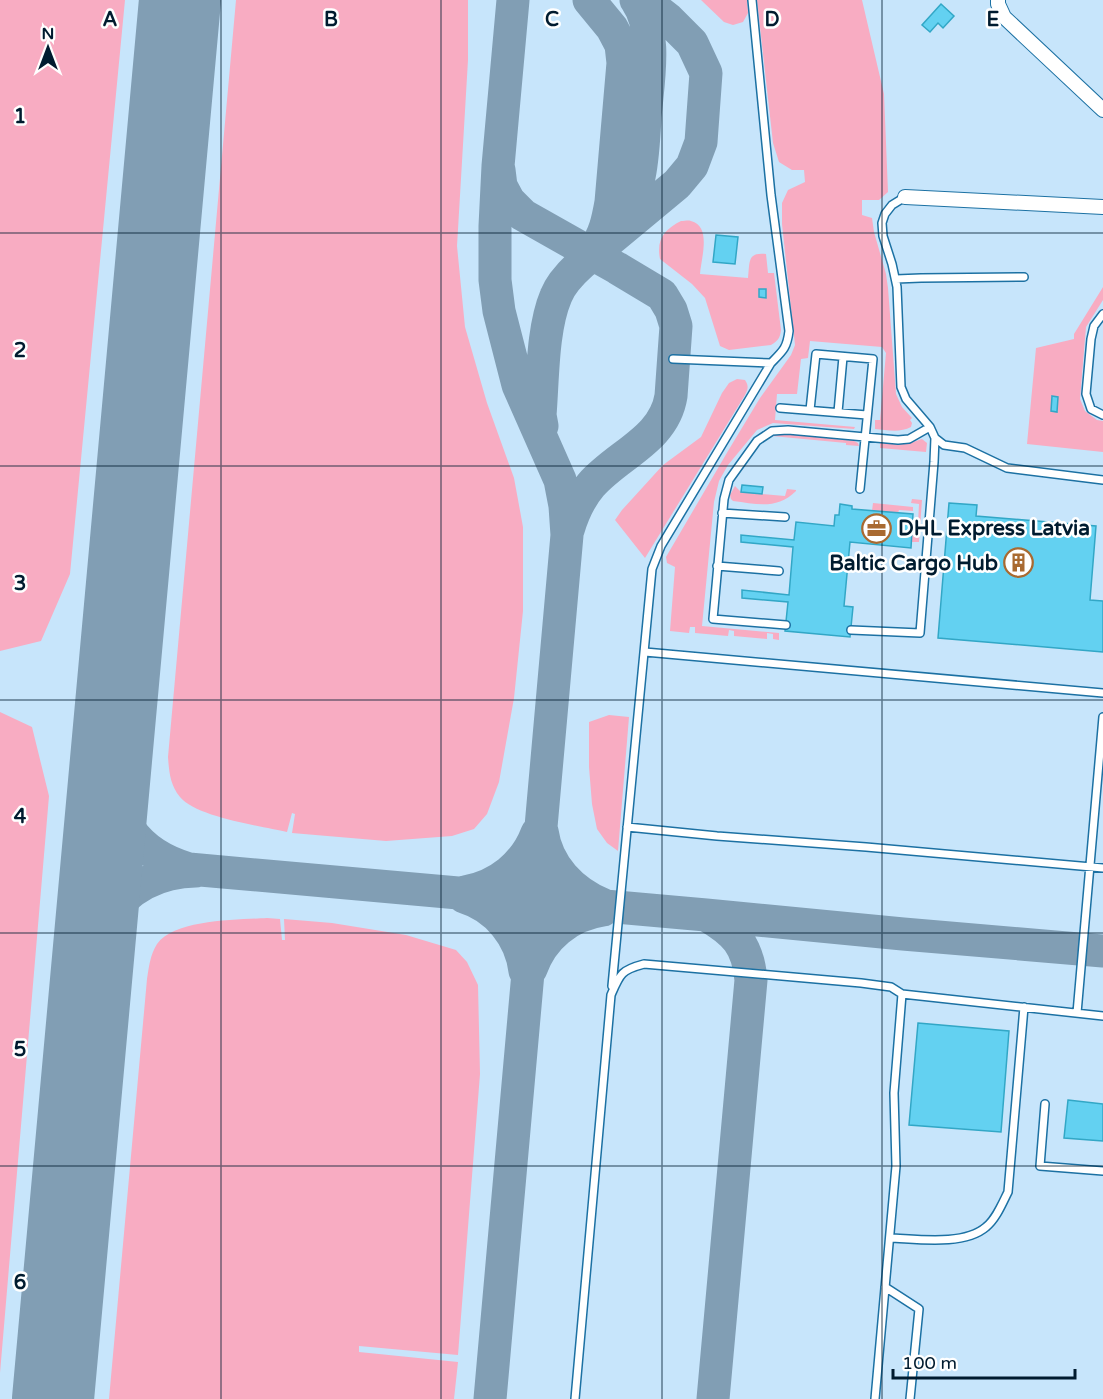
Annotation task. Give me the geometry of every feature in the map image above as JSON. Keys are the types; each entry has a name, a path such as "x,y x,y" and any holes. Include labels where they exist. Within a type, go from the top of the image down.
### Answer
{"street":[{"path":"998,0 1004,17 1103,110"},
{"path":"904,197 1103,207"}],"lane":[{"path":"575,1399 652,569 661,546 771,363 788,342 789,331 771,195 752,0"},
{"path":"851,630 920,633 935,438 930,427 906,399 901,387 897,287 882,223 892,205 904,197"},
{"path":"896,279 1024,277"},
{"path":"1103,314 1094,326 1091,339 1086,394 1091,409 1103,416"},
{"path":"810,410 816,354 873,359 860,489"},
{"path":"838,412 843,357"},
{"path":"673,359 771,363"},
{"path":"780,408 867,415"},
{"path":"786,625 713,619 724,499 729,480 757,441 772,431 788,430 898,440 909,439 930,427"},
{"path":"935,438 944,445 965,448 1007,468 1103,480"},
{"path":"722,513 785,518"},
{"path":"717,566 779,571"},
{"path":"645,652 1103,693"},
{"path":"1077,1013 1103,717"},
{"path":"627,826 717,836 1103,868"},
{"path":"611,995 619,976 630,967 644,964 861,983 891,987 902,994 1103,1016"},
{"path":"875,1399 896,1166 894,1093 902,994"},
{"path":"890,1238 950,1240 964,1238 985,1228 996,1215 1008,1192 1024,1006"},
{"path":"1044,1104 1040,1166 1103,1171"},
{"path":"885,1287 919,1309 910,1399"}],"shaded area":[{"path":"0,0 125,0 70,574 41,641 0,651"},
{"path":"236,0 468,0 468,60 457,246 465,327 487,403 514,478 523,527 523,611 514,698 499,782 487,814 474,829 452,836 386,841 292,833 295,814 292,813 287,832 262,827 230,820 188,804 174,788 171,778 168,757"},
{"path":"701,0 747,0 748,13 743,22 733,25 724,22"},
{"path":"757,0 862,0 884,94 888,192 879,200 862,200 862,215 872,218 886,274 896,394 902,407 912,418 911,427 907,429 893,431 875,429 875,420 880,420 886,353 882,347 810,341 808,358 801,359 797,394 777,394 775,420 855,427 854,429 773,423 757,430 728,465 719,481 714,502 702,626 779,633 779,640 773,639 773,634 767,633 767,639 734,636 734,631 729,630 728,636 695,633 695,627 690,627 689,633 670,631 675,567 667,563 666,557 760,398 791,355 795,345 782,224 782,203 788,190 805,182 804,170 792,170 779,162 773,143"},
{"path":"681,221 691,221 701,229 704,244 700,274 748,278 752,256 766,254 768,273 774,273 781,330 775,342 771,345 729,350 720,346 705,298 692,284 660,259 659,246 663,235"},
{"path":"1103,287 1103,300 1086,327 1080,399 1085,411 1097,420 1103,421 1103,452 1027,444 1036,348 1074,339 1074,334"},
{"path":"737,379 746,382 748,388 745,395 645,558 615,520 663,465 701,437 722,393 729,383"},
{"path":"786,434 854,441 859,446 772,436"},
{"path":"922,439 927,443 926,452 880,448 880,443 907,444"},
{"path":"735,486 741,492 785,496 787,489 796,491 782,501 758,504 733,501 730,495"},
{"path":"912,499 922,500 919,542 911,542 912,524 918,524 919,504 911,503"},
{"path":"873,503 913,507 913,511 899,510 898,513 872,511"},
{"path":"0,712 32,727 49,796 0,1373"},
{"path":"609,715 629,717 618,851 607,843 597,829 589,767 589,722"},
{"path":"267,918 280,919 282,940 285,940 284,919 332,923 406,935 456,950 467,962 478,985 480,1074 458,1355 359,1346 359,1352 458,1362 454,1399 109,1399 147,979 151,957 157,944 166,936 192,925"}],"building":[{"path":"941,4 954,16 943,28 938,23 930,32 922,25"},
{"path":"716,235 738,237 735,264 713,262"},
{"path":"759,289 766,289 766,298 759,297"},
{"path":"1052,396 1058,397 1057,412 1051,411"},
{"path":"742,485 763,487 762,494 741,492"},
{"name":"Baltic Cargo Hub","path":"949,503 977,505 976,516 1096,526 1090,600 1103,601 1103,652 938,638"},
{"path":"840,504 852,506 852,509 913,514 911,548 850,542 844,606 853,607 850,637 785,631 788,602 742,598 742,590 789,595 793,547 741,542 741,535 794,540 796,522 834,526 835,515 839,515"},
{"path":"918,1023 1009,1031 1001,1132 909,1125"},
{"path":"1068,1100 1103,1104 1103,1141 1064,1138"}],"taxiway":[{"path":"490,1399 567,535 560,480 518,385 499,311 495,280 498,166 513,0"},
{"path":"589,0 612,28 621,45 623,63 611,202 607,221 594,249"},
{"path":"617,228 635,190 643,147 650,57 647,27 636,0"},
{"path":"542,426 540,415 546,339 551,309 558,291 582,263 677,184 692,166 701,142 706,73 692,43 668,19 644,0"},
{"path":"499,170 501,186 509,201 523,215 662,295 671,310 676,326 671,396 667,411 650,435 591,485 577,506 568,530"},
{"path":"111,761 116,799 130,830 154,853 189,869 1103,951"},
{"path":"542,831 549,856 563,876 582,893 604,905"},
{"path":"465,892 488,885 509,872 525,855 537,833"},
{"path":"93,960 107,920 123,899 134,890 157,878 169,874 196,871"},
{"path":"464,897 487,908 505,925 518,946 525,971"},
{"path":"531,969 542,947 558,929 579,917 603,910"},
{"path":"706,915 725,927 738,941 747,957 751,980 713,1399"}],"runway":[{"path":"53,1399 180,0"}],"place":[{"name":"DHL Express Latvia","path":"877,528"},
{"name":"Baltic Cargo Hub","path":"1019,563"}]}
